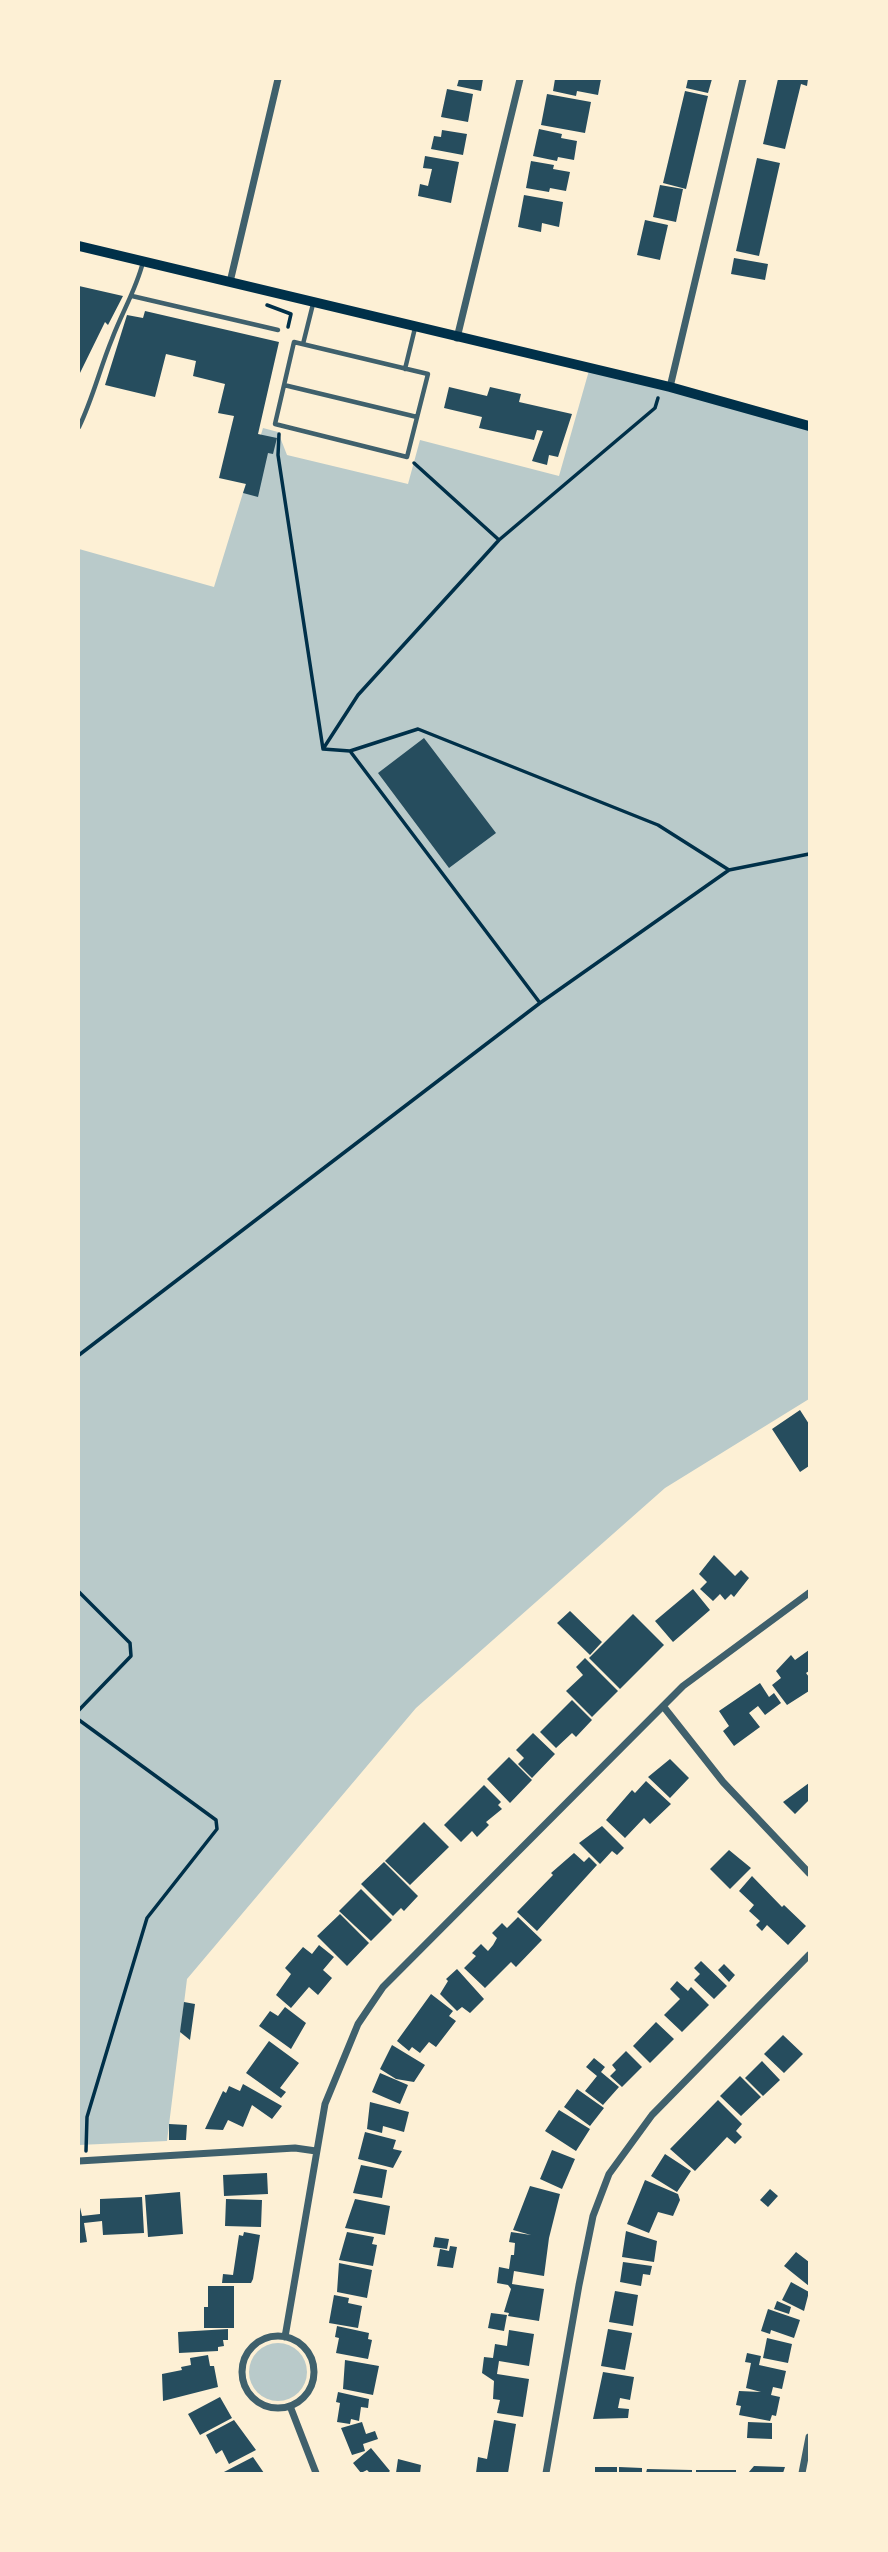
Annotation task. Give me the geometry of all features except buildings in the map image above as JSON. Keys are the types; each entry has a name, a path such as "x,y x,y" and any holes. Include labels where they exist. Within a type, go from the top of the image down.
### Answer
{"main road":[{"path":"80,250 143,261 665,386 809,426"}],"street":[{"path":"230,282 278,79"},
{"path":"457,338 520,79"},
{"path":"665,386 743,79"},
{"path":"285,2337 325,2104 341,2058 358,2024 383,1987 683,1686 809,1593"},
{"path":"663,1706 732,1792 809,1873"},
{"path":"547,2473 593,2216 609,2174 652,2115 809,1955"},
{"path":"83,2160 295,2148 316,2151"},
{"path":"272,2336 285,2337 303,2346 309,2354 314,2374 307,2394 290,2406 267,2406 256,2401 242,2381 244,2357 251,2347 272,2336"},
{"path":"290,2406 316,2473"},
{"path":"802,2473 809,2437"}],"lane":[{"path":"79,427 93,400 112,338 132,296 143,261"},
{"path":"132,296 278,330"},
{"path":"303,344 313,302"},
{"path":"405,369 416,328"},
{"path":"294,342 303,344 428,374 407,457 275,424 294,342"},
{"path":"284,385 417,417"}],"path":[{"path":"270,292 266,308 291,314 284,340"},
{"path":"323,749 358,695 499,540 655,408 665,386"},
{"path":"271,432 279,434 278,455 323,749"},
{"path":"407,457 499,540"},
{"path":"323,749 351,751 418,729 658,825 729,870"},
{"path":"351,751 540,1003"},
{"path":"79,1355 540,1003 729,870 809,854"},
{"path":"79,1592 130,1643 131,1657 79,1710"},
{"path":"79,1720 216,1820 217,1829 147,1918 87,2118 83,2160"}],"shaded area":[{"path":"590,367 809,426 809,1399 665,1488 416,1708 187,1979 167,2141 79,2145 79,549 214,587 263,428 278,432 287,455 408,484 420,440 559,476"},
{"path":"272,2343 284,2343 299,2351 307,2366 307,2378 299,2393 284,2401 272,2401 257,2393 249,2378 249,2366 257,2351"}]}
